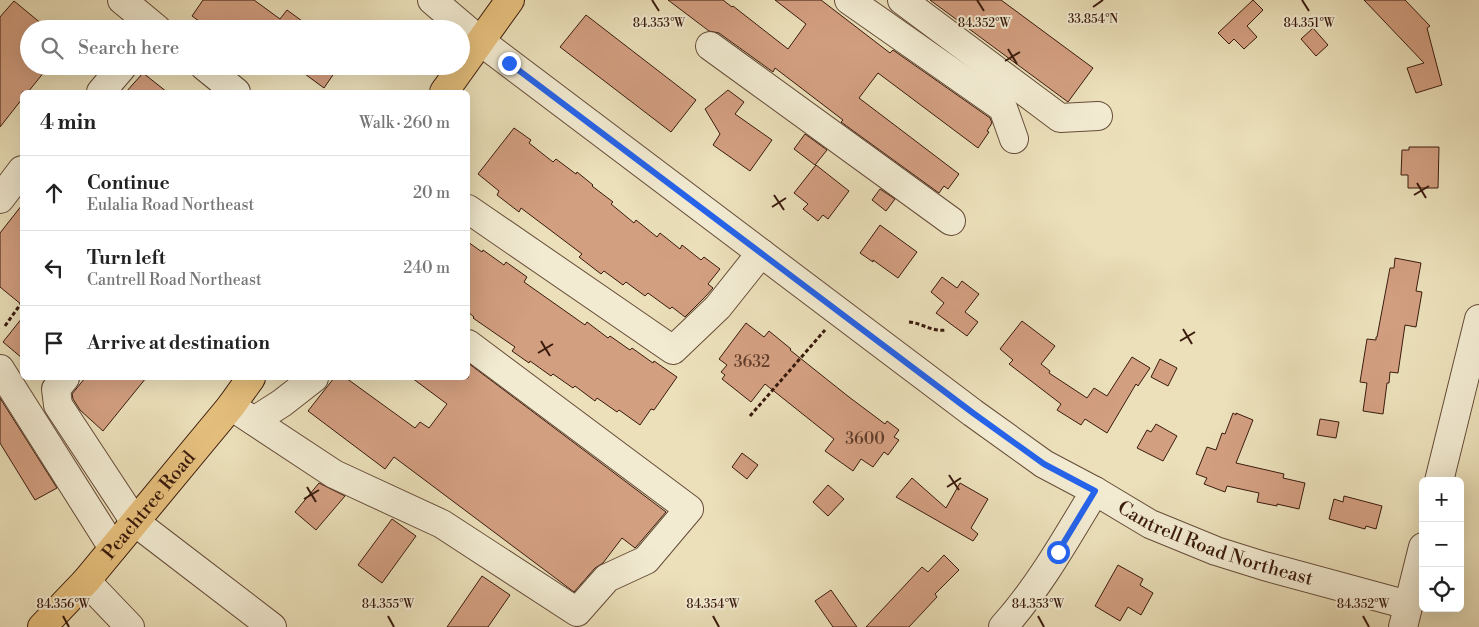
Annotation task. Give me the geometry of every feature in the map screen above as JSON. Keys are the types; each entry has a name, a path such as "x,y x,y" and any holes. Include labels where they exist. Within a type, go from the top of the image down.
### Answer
{"highway":[{"path":"470,55 510,0"},
{"path":"445,90 456,75"},
{"name":"Peachtree Road","path":"42,627 86,581 114,548 231,406 250,380"}],"street":[{"path":"122,0 146,20"},
{"name":"Cantrell Road Northeast","path":"432,0 455,20"},
{"path":"849,0 1003,108 1014,139"},
{"path":"902,0 1060,118 1098,116"},
{"name":"Cantrell Road Northeast","path":"470,32 965,407 1044,464 1095,491 1150,524 1216,551 1406,616"},
{"path":"710,46 951,221"},
{"path":"103,90 115,75"},
{"path":"215,75 234,90"},
{"path":"0,199 20,173"},
{"path":"470,210 673,350 718,307 761,253"},
{"path":"1440,477 1479,319"},
{"path":"231,406 334,474 442,524 577,612 607,578 646,560 688,509 470,346"},
{"path":"0,369 114,548"},
{"path":"63,380 56,389 58,405 135,522 272,627"},
{"path":"254,421 282,403 311,380"},
{"path":"1003,627 1019,610 1058,552 1095,491"},
{"path":"1406,616 1419,563"},
{"path":"86,581 130,627"}],"path":[{"path":"5,326 20,305"},
{"path":"909,322 917,322 933,330 946,330"},
{"path":"750,416 831,323"}],"building":[{"path":"203,0 254,0 280,19 287,10 301,20 198,20 192,16"},
{"path":"668,0 723,0 788,49 806,24 775,0 821,0 890,53 893,50 990,118 992,123 987,131 989,132 978,148 878,73 859,98 959,174 948,189 944,186 939,193 841,122 843,120 775,68 773,72 719,33 709,31"},
{"path":"930,0 1001,0 1093,68 1068,102"},
{"path":"1253,0 1263,10 1247,26 1257,37 1244,49 1234,39 1229,44 1218,33"},
{"path":"1364,0 1405,0 1430,26 1427,28 1442,85 1416,93 1407,68 1424,63"},
{"path":"14,1 37,20 20,20 20,75 42,75 30,90 20,90 20,102 0,127 0,17"},
{"path":"586,15 696,100 671,132 560,47"},
{"path":"1313,28 1328,45 1316,56 1301,39"},
{"path":"141,75 146,75 164,90 128,90"},
{"path":"306,75 333,75 324,88"},
{"path":"728,90 744,102 735,114 772,140 750,171 713,145 720,134 705,109"},
{"path":"514,128 531,140 529,143 553,162 556,159 576,174 577,172 613,202 611,204 634,223 636,220 657,237 660,233 680,249 682,245 701,260 704,257 720,269 708,284 713,288 685,317 648,293 645,296 626,282 623,285 604,271 601,274 579,257 582,254 521,208 519,212 497,195 499,191 478,174"},
{"path":"805,134 827,150 815,165 794,149"},
{"path":"1409,147 1439,147 1438,188 1408,188 1408,175 1401,175 1402,150 1409,150"},
{"path":"816,165 849,191 828,219 823,215 818,221 803,209 808,204 794,193"},
{"path":"880,189 895,199 886,211 872,200"},
{"path":"20,208 20,303 0,287 0,233"},
{"path":"880,225 917,252 898,278 860,253"},
{"path":"470,243 504,265 506,262 527,277 524,282 585,325 587,322 608,338 610,336 630,350 632,348 677,377 654,410 651,409 640,425 619,410 617,412 597,398 595,401 575,386 573,388 553,374 551,376 530,361 529,363 512,351 515,347 470,314"},
{"path":"1395,258 1421,263 1416,291 1422,292 1416,327 1405,325 1398,373 1390,372 1383,414 1363,411 1367,383 1360,382 1367,339 1376,340 1390,268 1394,268"},
{"path":"942,277 957,288 962,281 979,294 965,312 978,322 967,336 936,313 944,303 931,292"},
{"path":"20,321 20,356 3,342"},
{"path":"1022,321 1055,346 1041,364 1050,371 1049,373 1087,398 1094,388 1107,396 1132,357 1150,368 1138,386 1136,384 1107,433 1085,419 1081,425 1057,410 1061,404 1009,364 1013,360 1000,349"},
{"path":"746,323 764,337 769,331 849,397 885,424 887,421 899,430 894,437 899,440 888,455 884,452 873,467 861,459 853,471 825,451 834,439 765,384 751,402 722,379 725,375 721,372 727,365 719,359"},
{"path":"1160,359 1177,368 1168,386 1151,377"},
{"path":"470,365 666,512 635,548 622,538 603,563 595,568 574,592 394,457 385,469 308,411 332,380 349,380 415,428 420,422 429,428 447,404 415,380 470,380"},
{"path":"83,380 144,380 103,431 80,410 72,394"},
{"path":"0,398 57,488 35,500 0,443"},
{"path":"1233,413 1253,420 1236,463 1284,474 1283,478 1305,483 1299,509 1257,502 1259,493 1227,486 1225,492 1204,484 1207,478 1196,474 1207,447 1216,450 1222,433 1225,434"},
{"path":"1320,419 1339,422 1336,438 1317,435"},
{"path":"1156,424 1177,436 1163,461 1137,448 1147,430 1151,432"},
{"path":"742,453 758,465 747,479 732,467"},
{"path":"912,478 946,508 960,483 988,499 971,528 978,534 973,541 896,497"},
{"path":"319,483 345,496 316,530 295,512"},
{"path":"828,485 844,499 828,516 813,502"},
{"path":"1344,496 1382,506 1376,529 1366,526 1365,529 1329,519 1334,499 1343,502"},
{"path":"392,519 416,536 382,583 358,565"},
{"path":"944,555 959,570 935,594 937,597 909,627 866,627 922,567 928,572"},
{"path":"1118,565 1143,579 1140,585 1153,593 1141,615 1128,607 1120,621 1095,606"},
{"path":"482,576 510,595 488,627 447,627"},
{"path":"831,590 857,627 833,627 815,601"}],"route":[{"path":"509,63 973,413 1044,464 1095,491 1058,552"}]}
